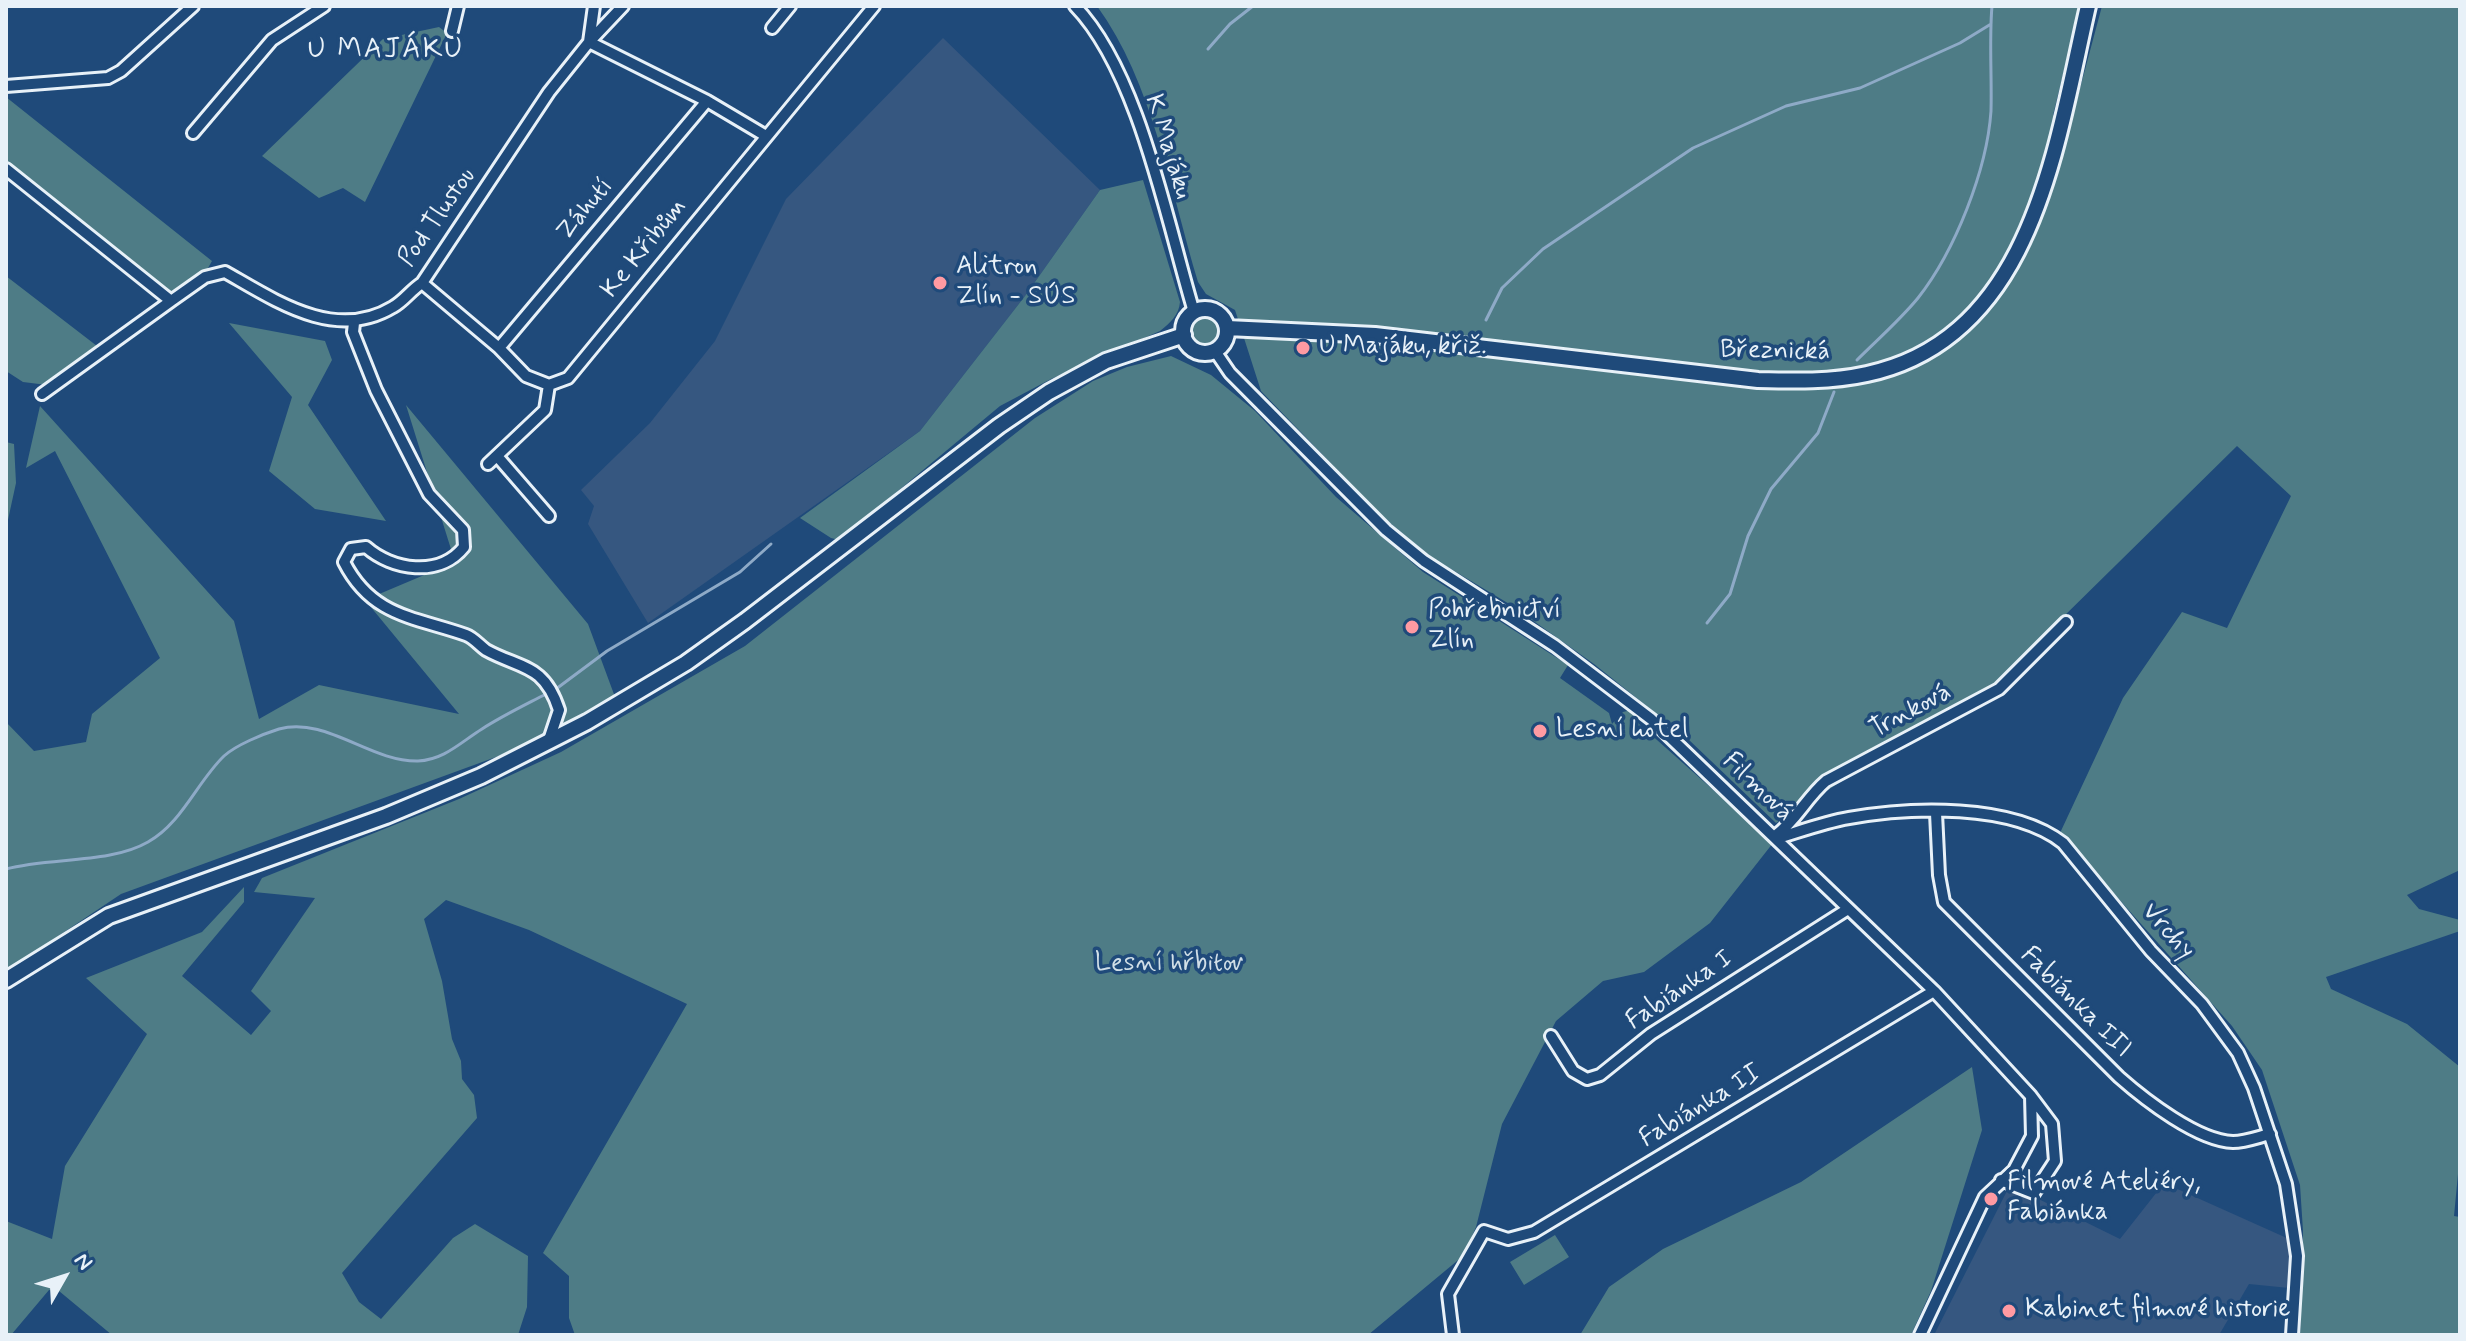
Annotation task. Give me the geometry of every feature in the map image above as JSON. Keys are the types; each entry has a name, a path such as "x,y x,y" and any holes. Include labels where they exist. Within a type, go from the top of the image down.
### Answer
{"main road":[{"name":"Březnická","path":"1194,312 1215,312 1227,328 1375,335 1758,380 1821,380 1882,370 1945,340 1982,305 2023,243 2043,184 2088,6"},
{"path":"1194,312 1184,324 1184,335 1197,352 1215,351 1225,340 1227,328"},
{"path":"6,980 109,916 386,816 548,743 709,646 1049,392 1106,361 1184,335"}],"street":[{"path":"6,86 108,78 121,71 193,6"},
{"path":"193,133 272,40 324,6"},
{"path":"452,31 458,6"},
{"path":"589,42 594,6"},
{"path":"589,42 623,6"},
{"path":"772,28 790,6"},
{"name":"Ke Křibům","path":"549,385 568,378 874,6"},
{"name":"K Majáku","path":"1075,6 1106,42 1127,89 1194,312"},
{"path":"589,42 707,101 766,136"},
{"name":"Pod Tlustou","path":"354,323 394,307 422,283 549,92 589,42"},
{"name":"Záhutí","path":"499,348 707,101"},
{"path":"6,169 171,301"},
{"path":"42,394 205,277 225,272 296,313 354,323 353,332 376,390 429,494 463,530 464,547 457,555 408,569 380,559 366,547 351,549 344,562 355,585 406,619 469,636 487,650 527,666 547,685 559,710 548,743"},
{"path":"422,283 499,348 526,376 549,385 545,410 488,464"},
{"name":"Filmová","path":"1215,351 1230,373 1386,530 1424,561 1609,684 1675,740 1934,991 2031,1096 2052,1124 2055,1161 2034,1193 2001,1180"},
{"path":"497,456 549,516"},
{"name":"Trnková","path":"1777,837 1790,826 1808,796 1826,781 1999,689 2066,622"},
{"name":"Vrchy","path":"1777,837 1847,818 1903,812 1982,812 2018,819 2048,831 2063,843 2151,951 2219,1024 2238,1053 2270,1134 2286,1184 2295,1228 2297,1256 2292,1335"},
{"name":"Fabiánka III","path":"1936,813 1944,902 2119,1077 2148,1103 2218,1139 2235,1142 2270,1134"},
{"name":"Fabiánka I","path":"1551,1036 1573,1071 1587,1079 1600,1075 1651,1034 1848,909"},
{"name":"Fabiánka II","path":"1453,1335 1448,1294 1484,1231 1508,1239 1534,1232 1934,991"},
{"path":"1920,1335 1985,1197 2014,1170 2032,1136 2031,1096"}],"shaded area":[{"path":"943,38 1100,190 1025,296 920,431 648,623 588,524 594,506 581,490 650,423 715,341 786,199"},
{"path":"2164,1183 2289,1239 2289,1288 2249,1284 2219,1335 1934,1335 2010,1185 2120,1239"}],"green space":[{"path":"1097,6 2080,6 2053,115 2071,122 2102,6 2460,6 2460,870 2407,895 2419,909 2460,920 2460,931 2326,977 2331,989 2407,1024 2460,1067 2460,1153 2454,1216 2460,1217 2460,1335 2300,1335 2303,1231 2300,1185 2262,1070 2232,1026 2060,833 2123,698 2182,612 2227,628 2291,496 2237,446 1996,683 1776,823 1688,739 1594,664 1511,605 1431,557 1383,517 1261,391 1235,310 1206,294 1198,282 1146,103 1116,36"},
{"path":"439,27 447,33 365,202 343,188 319,198 262,156 383,39"},
{"path":"6,97 212,261 204,275 168,293 6,163"},
{"path":"1143,180 1180,302 1170,322 1160,331 1051,379 1000,406 839,540 800,518 920,431 1025,296 1100,190"},
{"path":"6,276 97,346 47,385 23,382 6,371"},
{"path":"1205,316 1211,317 1219,325 1219,337 1211,345 1205,346 1199,345 1191,337 1190,331 1191,325 1199,317"},
{"path":"229,323 325,341 332,360 308,405 386,521 315,509 269,471 292,397"},
{"name":"Lesní hřbitov","path":"1171,356 1211,375 1255,411 1336,497 1423,572 1568,665 1560,678 1609,713 1612,724 1623,712 1631,710 1639,724 1773,843 1710,923 1644,972 1603,981 1556,1021 1502,1124 1476,1227 1463,1256 1368,1335 575,1335 569,1318 569,1276 543,1253 687,1004 529,930 446,900 424,919 442,981 452,1039 461,1061 462,1079 474,1095 477,1118 342,1273 359,1302 381,1319 453,1238 475,1224 528,1256 527,1307 518,1335 112,1335 59,1291 49,1290 11,1335 6,1335 6,1221 52,1239 65,1166 147,1034 86,978 202,932 244,887 244,902 182,976 251,1035 271,1011 251,991 315,898 254,892 262,878 459,799 561,752 745,646 1035,418 1093,381 1127,367"},
{"path":"406,405 588,624 615,697 537,742 121,894 6,971 6,722 34,751 86,742 92,714 160,658 55,451 26,468 40,406 234,621 259,719 319,685 459,714 365,600 455,562"},
{"path":"6,442 14,444 16,483 6,529"},
{"path":"1972,1067 1982,1130 1931,1291 1911,1335 1580,1335 1609,1287 1663,1249 1801,1182"},
{"path":"1555,1235 1569,1257 1524,1285 1510,1262"}],"waterway":[{"path":"1208,49 1230,24 1253,6"},
{"path":"1857,360 1896,322 1932,279 1967,209 1983,158 1991,111 1992,6"},
{"path":"1486,320 1502,288 1543,249 1693,148 1786,106 1860,88 1960,43 1991,24"},
{"path":"1707,623 1730,594 1748,536 1771,489 1818,433 1834,392"},
{"path":"556,689 607,651 740,572 771,544"},
{"path":"6,869 116,854 148,842 180,813 224,756 242,744 279,729 314,729 383,755 427,760 444,754 497,720 546,694"}],"place":[{"name":"Alitron Zlín - SÚS","path":"940,283"},
{"name":"U Majáku, křiž.","path":"1303,348"},
{"name":"Pohřebnictví Zlín","path":"1412,627"},
{"name":"Lesní hotel","path":"1540,731"},
{"name":"Filmové Ateliéry, Fabiánka","path":"1991,1199"},
{"name":"Kabinet filmové historie","path":"2009,1311"}],"district":[{"name":"U MAJÁKU","path":"386,51"}]}
